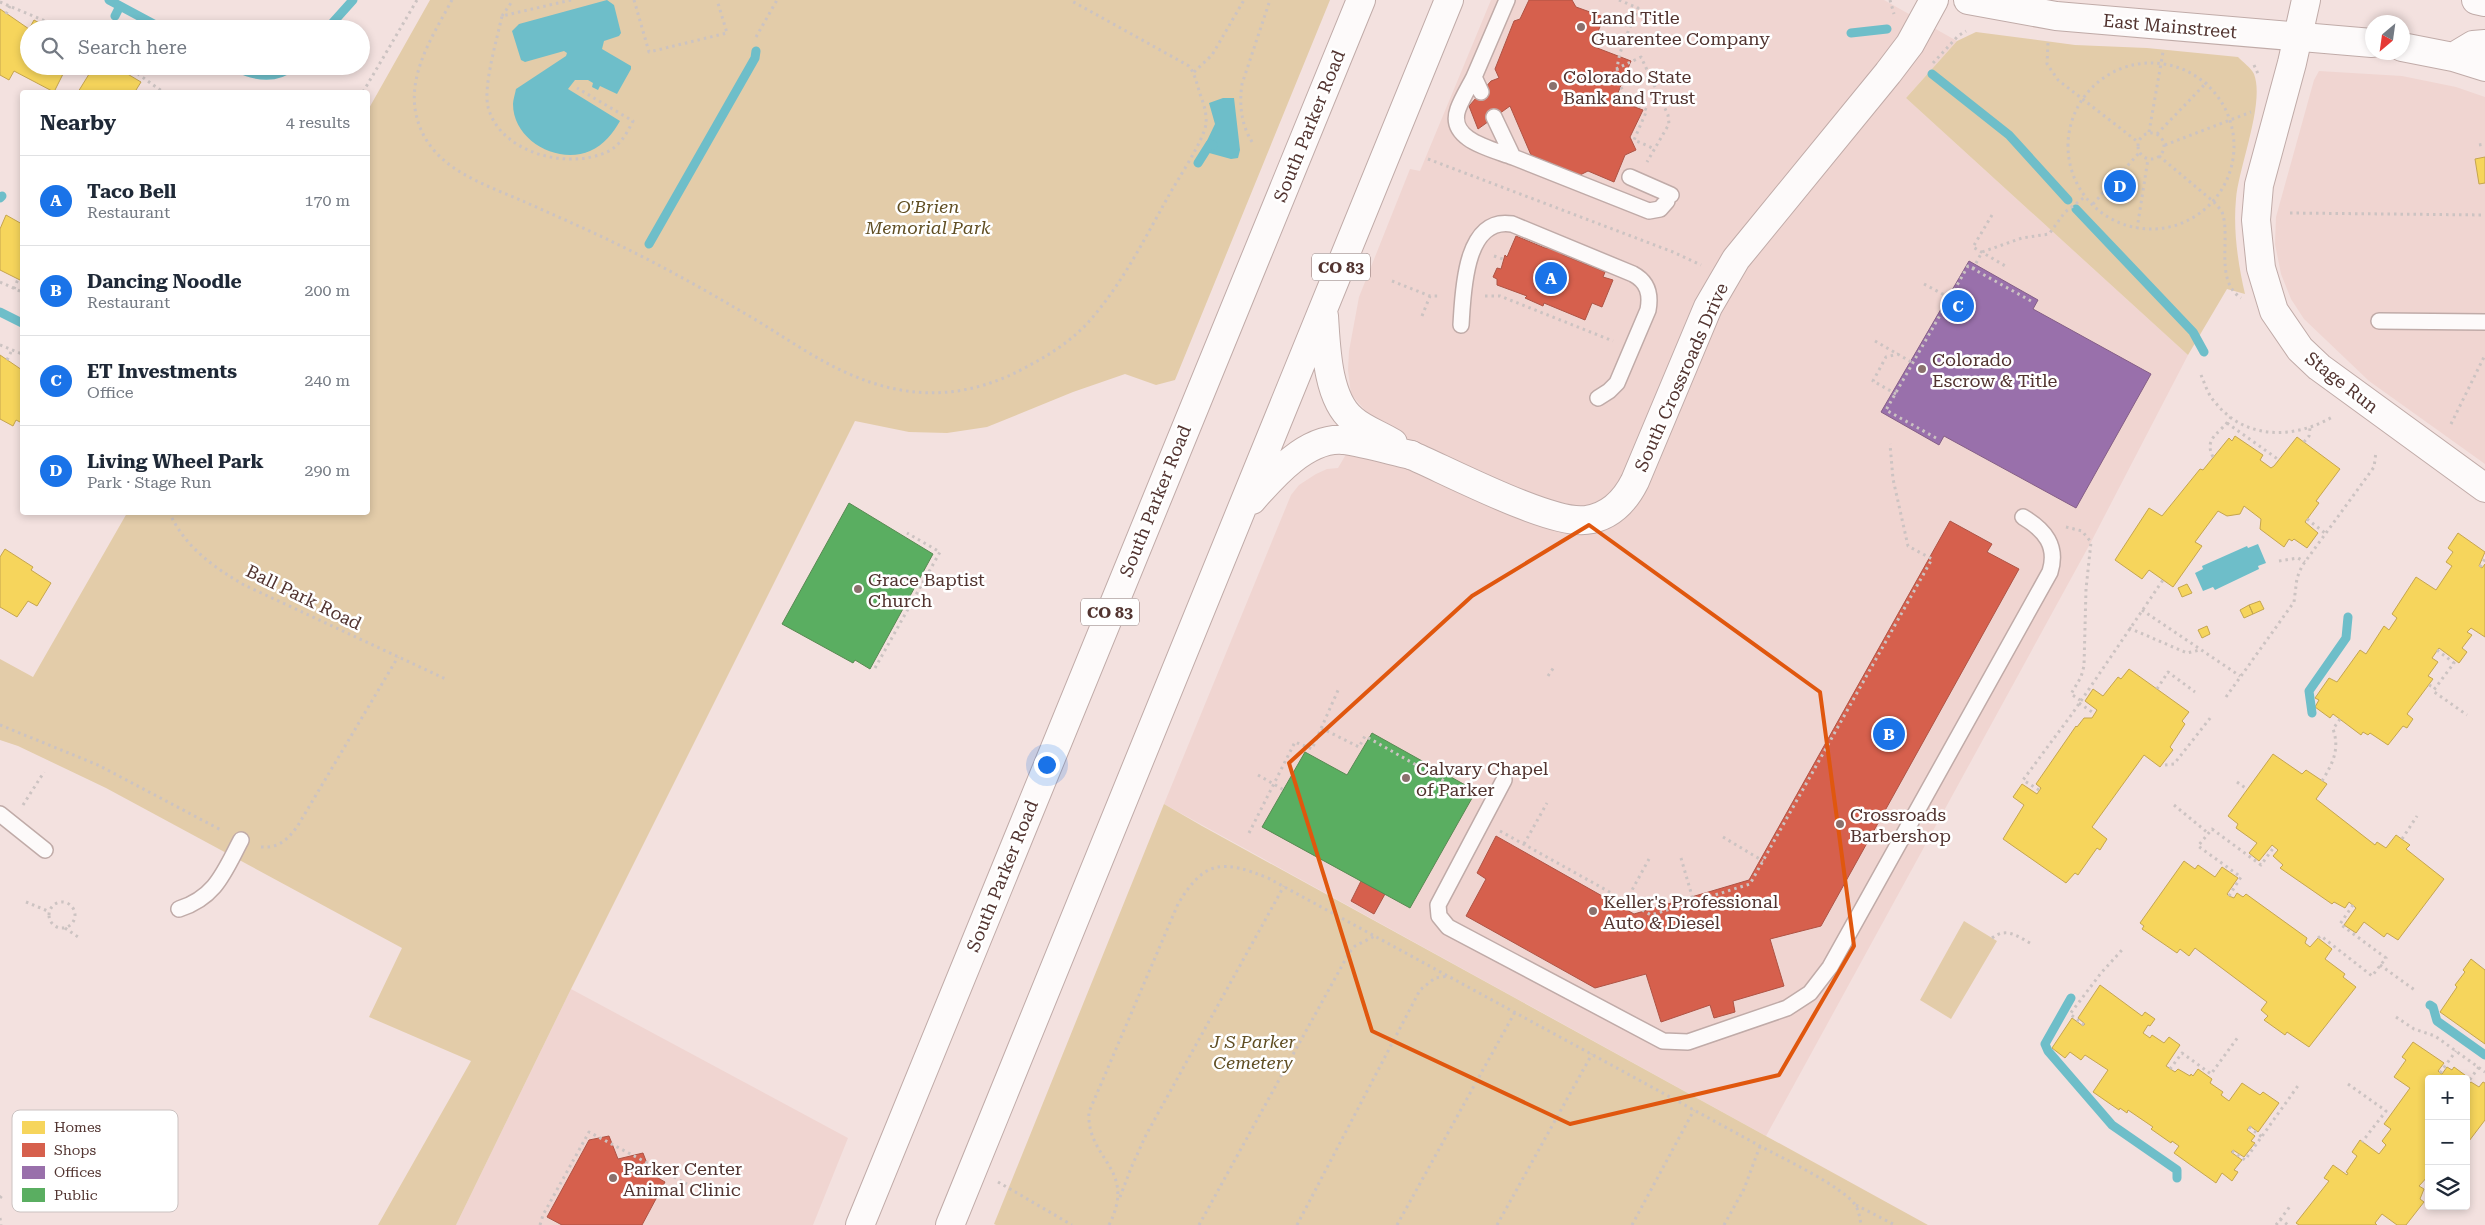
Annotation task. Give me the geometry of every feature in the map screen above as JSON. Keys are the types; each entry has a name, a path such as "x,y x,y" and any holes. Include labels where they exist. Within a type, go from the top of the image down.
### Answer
{"main road":[{"name":"South Parker Road","path":"860,1225 1360,0"},
{"name":"CO 83","path":"950,1225 1449,0"},
{"name":"South Crossroads Drive","path":"1411,455 1558,517 1586,520 1601,516 1623,502 1635,481 1708,307 1723,279 1736,260 1910,44 1934,0"},
{"name":"East Mainstreet","path":"1968,0 2056,16 2365,42"},
{"name":"Stage Run","path":"2306,0 2256,202 2258,251 2274,311 2295,343 2319,367 2485,488"},
{"path":"2476,0 2485,2"},
{"path":"2453,57 2473,45 2485,44"},
{"path":"2410,49 2453,57 2485,67"},
{"path":"1323,311 1329,369 1346,412 1353,420 1411,455"},
{"path":"1241,512 1278,472 1299,454 1314,447 1341,440 1411,455"},
{"path":"868,1225 871,1196"}],"lane":[{"path":"1507,0 1458,110 1457,121 1459,129 1465,137 1478,144 1649,211 1660,210 1669,198 1630,177"},
{"path":"1474,77 1481,92"},
{"path":"1494,117 1513,157"},
{"path":"1461,324 1465,273 1480,236 1490,227 1497,224 1512,224 1633,274 1647,288 1650,300 1648,310 1617,383 1598,398"},
{"path":"2379,321 2485,322"},
{"path":"1504,780 1438,905 1439,916 1448,927 1663,1041 1688,1042 1787,1008 1810,993 1830,967 2050,572 2054,560 2047,538 2039,527 2023,517"},
{"path":"0,814 44,850"},
{"path":"179,909 194,904 210,893 219,882 241,840"}],"path":[{"path":"364,90 417,0"},
{"path":"452,0 423,55 418,68 415,88 416,111 422,131 437,154 471,177 626,248 744,313 792,344 847,373 883,386 920,394 973,389 1012,376 1046,357 1073,337 1091,319 1134,259 1203,134 1207,118 1194,72 1179,60 1070,0"},
{"path":"513,0 502,16 486,94 488,107 500,129 528,151 542,156 572,159 608,152 627,134 633,121 577,88"},
{"path":"502,16 571,0"},
{"path":"634,0 649,52 727,32 717,0"},
{"path":"756,37 777,0"},
{"path":"1194,72 1212,55 1244,0"},
{"path":"1252,142 1243,122 1240,95 1270,0"},
{"path":"1619,0 1638,8 1616,69 1616,78 1626,94 1647,110 1634,140 1655,149"},
{"path":"0,2 45,20"},
{"path":"6,14 10,6"},
{"path":"2050,38 2046,53 2050,71 2082,99 2138,142"},
{"path":"2149,132 2164,47"},
{"path":"1616,69 1641,57 1668,115 1669,124 1645,165"},
{"path":"2162,64 2187,70 2207,82 2220,101 2228,121 2232,138 2233,156 2224,186 2214,202 2189,220 2176,226 2137,229 2110,219 2086,196 2075,177 2068,149 2072,116 2082,99 2115,72 2131,65 2162,64"},
{"path":"2254,66 2260,78"},
{"path":"137,80 141,75 160,90"},
{"path":"2157,134 2207,82"},
{"path":"2159,156 2164,145 2253,111 2255,105"},
{"path":"2093,204 2139,153 2138,142 2141,137 2149,132 2157,134 2164,145"},
{"path":"2479,145 2485,144"},
{"path":"2139,153 2148,159 2159,156"},
{"path":"2159,156 2214,202 2223,216 2224,256 2228,280 2232,290 2245,304"},
{"path":"1428,159 1673,252 1704,267"},
{"path":"2137,229 2148,159"},
{"path":"1973,269 1982,252 2022,238 2049,234 2065,212 2086,196"},
{"path":"2290,213 2485,215"},
{"path":"1992,215 1973,247 2007,267"},
{"path":"1936,438 1886,410 1968,266 2031,301"},
{"path":"14,289 18,279"},
{"path":"1392,281 1430,296 1448,296"},
{"path":"0,282 20,291"},
{"path":"1924,284 1950,298"},
{"path":"1422,316 1430,296"},
{"path":"1481,296 1500,296 1618,342"},
{"path":"1531,308 1534,302"},
{"path":"1875,341 1913,363"},
{"path":"0,345 20,353"},
{"path":"7,360 12,350"},
{"path":"1896,394 1873,381 1886,357 1898,354"},
{"path":"2451,424 2485,355"},
{"path":"2200,375 2213,401 2231,417 2249,426 2285,434 2310,428 2334,416"},
{"path":"2213,458 2209,446 2211,440 2228,423 2231,417"},
{"path":"2228,423 2279,460"},
{"path":"2304,442 2310,436 2310,428"},
{"path":"1497,829 1651,915 1750,884 1932,559 1908,546 1893,479 1890,444"},
{"path":"2226,697 2294,602 2297,578 2305,562 2374,466 2376,452"},
{"name":"Ball Park Road","path":"171,515 186,542 196,553 222,572 244,585 448,680"},
{"path":"2307,519 2325,533"},
{"path":"2047,538 2067,527 2082,531 2091,542 2086,589 2084,666 2081,677 2071,694 2095,714"},
{"path":"875,668 940,552 908,533"},
{"path":"2278,561 2298,558 2305,562"},
{"path":"2480,567 2485,560"},
{"path":"2039,790 2023,780 2163,580"},
{"path":"2142,610 2240,676"},
{"path":"2129,628 2187,654 2200,650"},
{"path":"2437,650 2454,663 2433,691 2467,715"},
{"path":"0,725 105,768 252,845 268,848 276,847 289,837 398,657"},
{"path":"1548,676 1554,667"},
{"path":"2157,689 2168,672 2195,692"},
{"path":"2429,685 2435,688"},
{"path":"1249,833 1275,786 1296,742 1312,749 1339,688"},
{"path":"2165,765 2174,764 2212,717"},
{"path":"2322,781 2334,761 2337,740 2333,729 2340,719"},
{"path":"1321,728 1358,747 1365,736 1476,798"},
{"path":"1258,775 1284,790"},
{"path":"2237,782 2248,789"},
{"path":"1524,844 1547,803"},
{"path":"2174,805 2208,833"},
{"path":"2402,839 2417,816"},
{"path":"2229,896 2241,877 2198,846 2212,828 2260,865 2274,847"},
{"path":"1723,838 1763,861"},
{"path":"1681,858 1694,903"},
{"path":"1626,901 1649,859"},
{"path":"1119,1201 1118,1183 1088,1126 1089,1112 1178,904 1188,888 1198,878 1224,864 1249,870 1284,886 1760,1146 1832,1186 1855,1205 1895,1225"},
{"path":"1109,1225 1146,1135 1284,886"},
{"path":"26,902 50,912 54,924 65,928 81,939"},
{"path":"50,912 59,904 71,906 75,913 74,920 65,928"},
{"path":"2318,938 2321,936 2372,976 2386,958 2340,924 2353,905"},
{"path":"1992,938 2003,932 2010,932 2030,943"},
{"path":"1199,1225 1349,953 1355,946 1376,936"},
{"path":"2084,1024 2070,1014 2101,973 2122,950"},
{"path":"2380,965 2416,991"},
{"path":"1297,1225 1420,990 1435,978 1448,976"},
{"path":"1397,1225 1514,1012"},
{"path":"2396,1017 2414,1029 2435,1036 2485,1072"},
{"path":"2170,1069 2182,1053 2210,1074 2238,1037"},
{"path":"2440,1073 2456,1051"},
{"path":"1498,1225 1592,1054"},
{"path":"2470,1079 2479,1067"},
{"path":"2232,1151 2245,1160 2300,1082"},
{"path":"2348,1084 2386,1111 2362,1142"},
{"path":"1632,1225 1694,1110"},
{"path":"2249,1127 2262,1137"},
{"path":"540,1225 543,1215 589,1132 687,1184"},
{"path":"1724,1225 1744,1189 1760,1146"},
{"path":"973,1169 1072,1225"},
{"path":"1855,1205 1861,1225"},
{"path":"2276,1225 2291,1205"},
{"path":"0,1218 1,1225"},
{"path":"2280,1220 2288,1225"}],"highlighted area":[{"path":"1589,525 1820,692 1854,946 1779,1075 1570,1124 1372,1031 1289,763 1472,596"}],"shaded area":[{"path":"1491,0 1884,0 1957,41 1906,98 2188,355 2091,542 1766,1136 1164,804 1291,495 1299,485 1316,474 1327,469 1338,468 1369,415 1351,394 1348,370 1349,351 1359,297 1410,169 1420,171"},
{"path":"2319,71 2402,76 2456,87 2485,97 2485,464 2369,381 2304,319 2291,299 2281,274 2275,244 2276,217 2314,80"},
{"path":"571,989 848,1138 813,1225 456,1225"}],"green space":[{"name":"O'Brien Memorial Park","path":"430,0 1330,0 1175,380 1156,385 1125,374 1073,392 987,427 947,433 909,432 855,421 571,989 456,1225 378,1225 471,1061 369,1017 402,948 106,788 18,746 0,740 0,659 33,677 126,515 370,515 370,106"},
{"path":"1976,32 2075,45 2147,48 2238,57 2253,72 2257,86 2254,118 2238,185 2235,211 2237,247 2245,294 2227,289 2188,355 1906,98 1957,41"},
{"name":"J S Parker Cemetery","path":"1164,804 1202,826 1928,1225 994,1224"},
{"path":"1964,921 1997,941 1951,1019 1920,1000"}],"water":[{"path":"607,0 614,5 621,33 619,36 604,41 602,49 631,66 631,69 617,94 600,86 598,90 592,87 593,83 588,80 575,80 568,89 620,121 608,138 590,151 578,155 552,152 540,147 529,139 521,129 515,117 513,101 516,89 566,56 567,53 564,51 525,62 521,60 512,31 519,24"},
{"path":"1223,98 1234,98 1240,150 1238,158 1231,159 1202,151 1215,124 1209,103"},
{"path":"2258,544 2266,563 2258,566 2259,569 2215,590 2213,587 2203,591 2195,573 2203,569 2202,566 2247,546 2248,548"}],"building: Homes":[{"path":"0,9 20,23 20,74 14,71 9,80 0,75"},
{"path":"22,75 62,75 55,90 50,90"},
{"path":"88,75 129,75 141,82 136,90 79,90"},
{"path":"2485,157 2485,183 2479,184 2475,159"},
{"path":"6,215 20,223 20,280 0,270 0,229"},
{"path":"0,355 20,369 20,422 16,420 13,426 0,419"},
{"path":"2235,436 2263,455 2260,460 2271,468 2297,437 2340,469 2316,501 2319,503 2305,522 2318,533 2307,548 2294,539 2292,541 2289,539 2284,547 2260,529 2261,519 2244,506 2240,514 2227,516 2218,511 2195,542 2202,546 2173,587 2149,570 2142,579 2115,560 2149,508 2162,516 2200,469 2203,470 2229,438 2232,441"},
{"path":"2458,533 2485,552 2479,566 2482,568 2485,564 2485,637 2471,628 2467,632 2472,635 2462,648 2467,652 2459,663 2439,648 2432,658 2438,662 2428,676 2433,679 2407,714 2413,719 2407,728 2403,726 2388,745 2370,733 2368,735 2363,732 2361,735 2333,714 2330,718 2315,707 2319,700 2315,698 2329,678 2337,682 2360,650 2366,654 2384,626 2389,630 2397,618 2392,614 2416,577 2436,590 2452,566 2446,562 2453,552 2448,548"},
{"path":"5,549 33,567 31,570 51,583 37,606 28,601 17,617 0,607 0,557"},
{"path":"2187,584 2192,593 2182,597 2178,588"},
{"path":"2260,601 2264,609 2253,614 2249,605"},
{"path":"2249,605 2253,614 2244,618 2240,610"},
{"path":"2207,626 2210,634 2202,638 2198,630"},
{"path":"2129,669 2189,712 2182,721 2185,724 2170,747 2173,750 2160,767 2144,755 2092,827 2107,839 2100,850 2097,848 2078,875 2075,873 2066,883 2003,839 2024,805 2013,797 2022,784 2037,794 2041,788 2036,784 2076,726 2084,718 2092,718 2097,710 2085,701 2093,689 2103,696 2118,677 2121,679"},
{"path":"2273,754 2302,774 2306,770 2327,784 2316,799 2375,845 2377,842 2386,848 2396,835 2410,845 2406,849 2444,879 2398,940 2387,933 2384,937 2364,922 2356,933 2344,925 2356,908 2349,902 2345,908 2334,902 2332,904 2280,868 2283,865 2273,856 2278,850 2272,845 2259,861 2249,853 2257,843 2236,828 2238,824 2228,816"},
{"path":"2184,861 2195,869 2198,865 2215,877 2222,867 2238,878 2227,894 2229,896 2234,898 2237,893 2243,897 2246,894 2307,938 2305,943 2310,947 2318,938 2332,949 2325,959 2345,974 2343,977 2356,987 2309,1047 2287,1032 2285,1035 2264,1020 2268,1016 2261,1010 2267,1002 2195,948 2189,956 2180,949 2177,953 2142,929 2144,926 2140,923"},
{"path":"2471,959 2485,970 2485,1044 2440,1012 2457,987 2455,985 2465,972 2463,970"},
{"path":"2100,985 2142,1016 2145,1012 2155,1019 2143,1033 2150,1038 2152,1035 2164,1043 2169,1037 2180,1045 2166,1066 2175,1072 2178,1069 2193,1076 2198,1069 2212,1079 2210,1083 2223,1092 2221,1095 2229,1101 2242,1083 2260,1095 2263,1092 2279,1103 2258,1132 2250,1126 2247,1130 2255,1136 2251,1141 2255,1143 2244,1157 2233,1150 2231,1152 2242,1160 2234,1170 2238,1172 2232,1181 2222,1173 2216,1183 2174,1153 2179,1146 2172,1141 2171,1143 2151,1129 2153,1127 2128,1110 2127,1113 2120,1108 2119,1110 2093,1092 2108,1070 2085,1055 2081,1060 2070,1052 2065,1058 2052,1048 2072,1018 2083,1026 2085,1024 2078,1018"},
{"path":"2413,1042 2444,1063 2438,1071 2440,1073 2442,1074 2447,1067 2452,1070 2454,1067 2465,1075 2425,1075 2425,1179 2419,1186 2424,1189 2420,1199 2424,1202 2406,1225 2397,1225 2382,1214 2375,1223 2377,1225 2299,1225 2296,1223 2329,1181 2324,1178 2333,1165 2347,1175 2348,1173 2346,1172 2357,1156 2352,1152 2360,1140 2379,1154 2386,1145 2382,1141 2391,1129 2384,1124 2410,1088 2394,1077 2406,1060 2402,1057"},
{"path":"2483,1082 2485,1083 2485,1120 2470,1140 2470,1120 2470,1083 2479,1087"}],"building: Shops":[{"name":"Colorado State Bank and Trust","path":"1529,0 1572,0 1576,7 1604,17 1592,46 1631,61 1615,100 1643,110 1630,137 1636,150 1625,155 1614,182 1588,171 1580,175 1531,155 1510,106 1478,129 1469,106 1491,81 1499,78 1495,69 1514,21 1520,19"},
{"path":"1516,236 1545,248 1548,248 1550,244 1562,248 1560,253 1563,255 1605,272 1603,277 1613,280 1602,307 1592,303 1585,320 1544,303 1543,306 1525,298 1527,296 1497,285 1497,279 1493,277 1497,268 1501,269 1505,255 1507,257"},
{"path":"1950,521 1992,544 1987,552 2019,569 1821,926 1770,939 1784,986 1733,1001 1735,1012 1714,1018 1710,1005 1661,1022 1646,974 1595,988 1466,916 1486,879 1477,873 1496,836 1634,914 1749,880"},
{"path":"1361,881 1385,894 1374,914 1351,901"},
{"name":"Parker Center Animal Clinic","path":"609,1136 618,1159 643,1153 651,1174 665,1182 642,1225 562,1225 547,1217 589,1140"}],"building: Offices":[{"path":"1969,261 2038,300 2033,309 2151,374 2076,508 1944,436 1939,445 1881,412"}],"building: Public":[{"name":"Grace Baptist Church","path":"849,503 933,554 870,669 855,660 853,663 782,624"},
{"path":"1372,733 1476,791 1410,908 1262,827 1305,752 1347,775"}],"waterway":[{"path":"109,0 146,20"},
{"path":"335,20 353,0"},
{"path":"115,16 120,6"},
{"path":"1851,33 1887,29"},
{"path":"649,244 755,58 756,51"},
{"path":"1932,74 2009,135 2068,200"},
{"path":"264,75 271,75"},
{"path":"1198,163 1210,144 1213,145"},
{"path":"2076,209 2193,332 2204,352"},
{"path":"0,312 20,322"},
{"path":"2312,713 2309,691 2346,638 2348,617"},
{"path":"2071,998 2045,1044 2048,1051 2112,1125 2177,1170 2177,1178"},
{"path":"2430,1005 2433,1007 2437,1021 2485,1055"}],"place":[{"name":"Land Title Guarentee Company","path":"1581,27"},
{"name":"Colorado State Bank and Trust","path":"1553,86"},
{"name":"Living Wheel Park","path":"2120,186"},
{"name":"Taco Bell","path":"1551,278"},
{"name":"ET Investments","path":"1958,306"},
{"name":"Colorado Escrow & Title","path":"1922,369"},
{"name":"Grace Baptist Church","path":"858,589"},
{"name":"Dancing Noodle","path":"1889,734"},
{"name":"Calvary Chapel of Parker","path":"1406,778"},
{"name":"Crossroads Barbershop","path":"1840,824"},
{"name":"Keller's Professional Auto & Diesel","path":"1593,911"},
{"name":"Parker Center Animal Clinic","path":"613,1178"}]}
